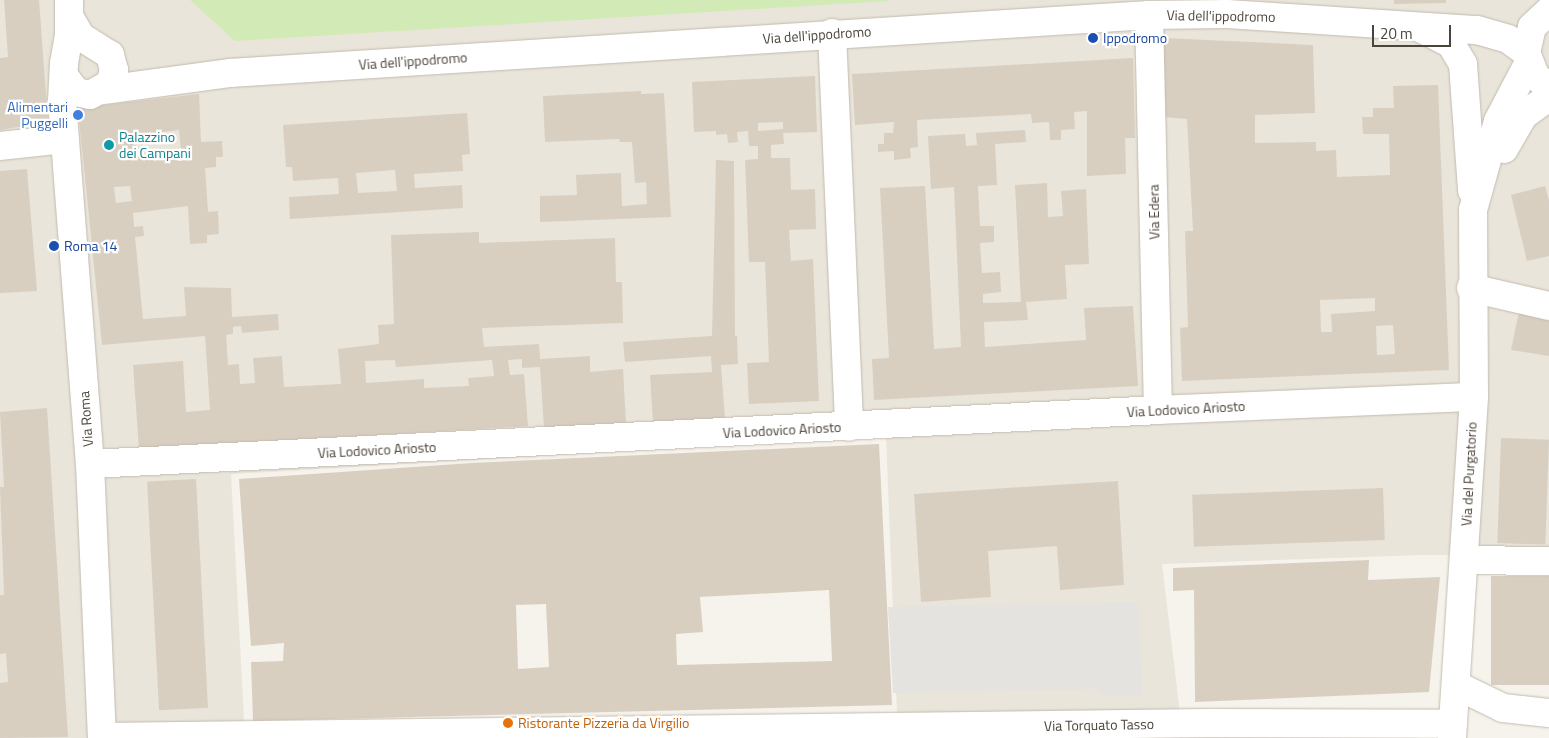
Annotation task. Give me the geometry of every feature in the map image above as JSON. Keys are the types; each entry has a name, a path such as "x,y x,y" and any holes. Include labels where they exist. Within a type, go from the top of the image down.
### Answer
{"street":[{"name":"Via Roma","path":"69,9 76,31 91,44 105,50 113,62 113,78 104,90"},
{"name":"Via Roma","path":"69,9 65,139 90,464 102,738"},
{"name":"Via del Purgatorio","path":"1452,731 1474,397 1471,288 1473,210 1498,121 1527,58 1532,27 1549,11"},
{"name":"Via dell'ippodromo","path":"104,90 230,73 1149,14 1227,14 1486,32 1508,39 1527,58"},
{"name":"Via Edera","path":"1149,14 1158,410"},
{"path":"1420,28 1451,44 1463,64 1473,210"},
{"path":"832,34 849,427"},
{"path":"91,44 79,45 67,81 90,95 104,90"},
{"path":"1527,58 1535,76 1549,88"},
{"name":"Via del Purgatorio","path":"1473,210 1517,124 1549,97"},
{"path":"0,146 65,139"},
{"path":"1471,288 1549,306"},
{"name":"Via Lodovico Ariosto","path":"90,464 1158,410 1474,397"},
{"path":"1464,560 1549,562"},
{"path":"1456,685 1503,708 1549,714"},
{"name":"Via Torquato Tasso","path":"102,738 1166,724 1452,731"}],"shaded area":[{"path":"0,0 1549,0 1549,555 1422,555 1162,564 1183,738 898,738 886,436 231,474 245,738 0,738"},
{"path":"1139,602 1142,695 1101,695 1100,689 893,693 888,607"}],"green space":[{"path":"190,0 888,0 888,1 235,41"}],"building":[{"path":"4,0 39,0 48,122 0,130 0,58 8,57"},
{"path":"1394,0 1446,0 1446,3 1394,4"},
{"path":"1164,38 1313,45 1315,113 1255,115 1255,143 1316,142 1316,151 1336,150 1337,177 1390,175 1389,134 1363,134 1362,117 1373,117 1373,108 1394,108 1393,86 1438,85 1449,370 1182,381 1180,328 1188,327 1185,231 1193,231 1187,119 1164,117","holes":["1375,298 1375,311 1331,314 1332,332 1321,332 1320,300","1393,325 1395,354 1377,355 1376,326"]},
{"path":"1133,58 1135,138 1125,138 1126,174 1087,176 1087,111 1074,112 1075,129 1061,130 1061,140 1050,140 1049,122 1032,123 1031,114 917,120 918,147 910,148 911,158 894,160 894,151 878,152 878,144 884,144 884,133 893,133 894,122 855,125 852,74"},
{"path":"815,76 817,132 783,133 784,144 771,145 771,158 790,158 791,190 815,189 816,229 789,230 791,261 813,259 819,401 749,404 747,363 769,362 765,262 749,262 745,160 758,159 758,146 749,146 748,131 737,132 738,142 728,143 727,134 716,135 716,131 694,132 692,82","holes":["783,122 783,129 758,131 758,123"]},
{"path":"641,91 641,94 664,93 671,217 540,222 540,196 577,195 576,175 621,173 622,206 647,204 646,182 635,183 632,142 620,142 619,139 545,142 543,96"},
{"path":"199,94 201,142 222,141 223,157 216,157 216,167 205,168 208,212 218,211 219,234 207,235 207,243 190,244 188,206 133,213 134,227 143,226 144,236 135,237 143,319 186,316 184,287 231,288 232,317 278,314 279,330 242,333 241,326 233,327 233,334 226,335 228,365 239,364 240,384 255,383 253,358 282,356 284,387 341,384 338,349 379,344 378,325 394,324 391,235 479,232 479,243 615,238 616,282 622,282 623,323 482,328 484,347 539,344 540,359 590,356 590,372 623,369 626,423 544,428 540,367 522,368 522,359 508,360 510,375 524,374 528,426 139,450 133,365 183,361 186,412 210,410 205,336 102,345 78,108","holes":["179,130 182,161 177,161 177,156 138,157 135,135","130,186 132,201 116,203 114,187","395,360 396,367 492,360 494,376 468,378 469,386 424,388 424,379 366,383 365,361"]},
{"path":"467,113 470,154 462,155 463,171 414,174 415,188 462,185 463,208 290,219 289,197 339,194 338,178 293,181 292,167 286,167 283,125","holes":["395,170 397,191 358,193 356,173"]},
{"path":"1025,130 1026,142 995,144 997,185 978,186 980,226 994,226 994,242 980,243 982,273 1000,272 1001,292 983,294 983,303 1021,302 1015,185 1047,183 1048,217 1063,216 1061,191 1086,189 1089,264 1065,265 1067,299 1026,302 1028,320 984,322 985,347 1086,340 1084,308 1133,306 1138,386 874,400 872,359 889,358 880,188 925,186 934,349 961,347 954,187 931,189 928,136 965,134 966,146 977,145 976,133"},
{"path":"716,160 734,161 735,336 737,336 738,364 721,365 725,419 653,423 650,375 712,372 711,356 625,362 623,342 712,336"},
{"path":"27,169 37,291 0,293 0,171"},
{"path":"1545,186 1549,201 1549,256 1527,261 1511,195"},
{"path":"1519,312 1549,317 1549,356 1511,350"},
{"path":"47,408 68,737 0,738 0,683 8,682 6,653 0,654 0,595 4,595 0,487 4,487 0,412"},
{"path":"1501,438 1549,440 1545,545 1497,543"},
{"path":"879,444 892,705 253,721 251,662 283,661 284,643 251,646 239,479 472,463","holes":["829,590 832,661 677,665 676,634 703,632 700,597","546,604 549,667 518,669 516,605"]},
{"path":"196,479 208,708 159,710 147,482"},
{"path":"1118,481 1124,585 1060,590 1057,546 988,551 991,597 921,602 914,494"},
{"path":"1383,488 1385,540 1194,547 1192,495"},
{"path":"1369,560 1368,580 1440,577 1429,692 1195,702 1194,590 1173,591 1173,568"},
{"path":"1491,576 1549,576 1549,685 1491,685"}],"place":[{"name":"Ippodromo","path":"1093,38"},
{"name":"Alimentari Puggelli","path":"78,115"},
{"name":"Palazzino dei Campani","path":"109,145"},
{"name":"Roma 14","path":"54,246"},
{"name":"Ristorante Pizzeria da Virgilio","path":"508,723"}]}
